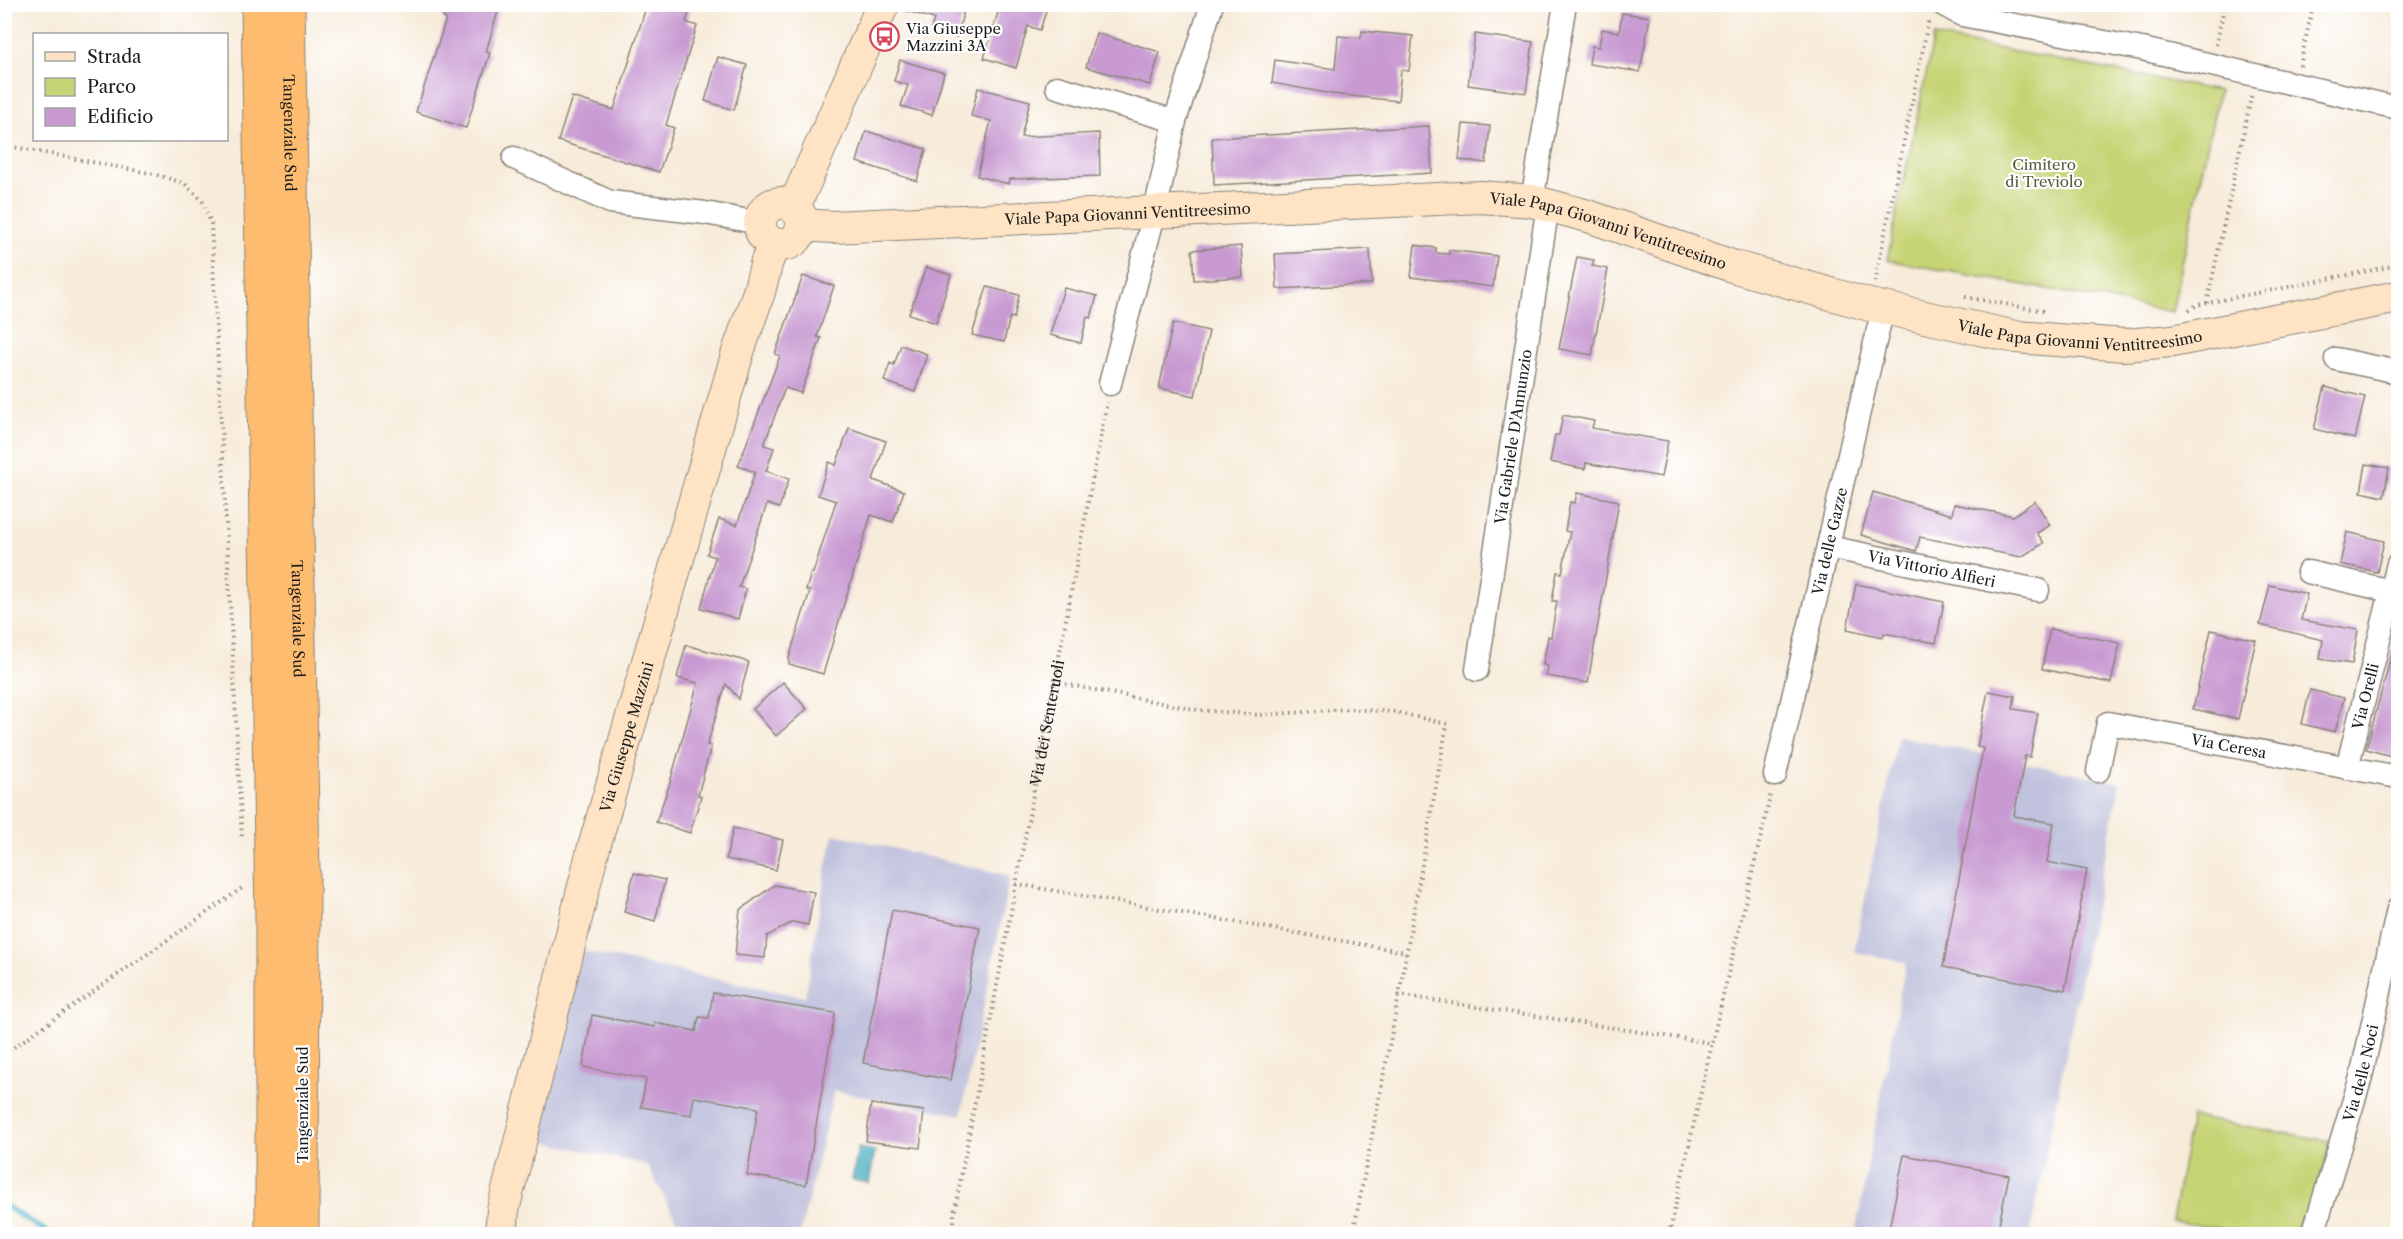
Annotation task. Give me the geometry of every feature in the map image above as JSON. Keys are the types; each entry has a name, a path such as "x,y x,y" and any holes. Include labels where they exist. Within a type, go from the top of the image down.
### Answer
{"highway":[{"name":"Tangenziale Sud","path":"258,4 272,920 272,1234"},
{"name":"Tangenziale Sud","path":"288,4 303,875 302,1234"}],"street":[{"path":"514,158 610,201 705,213 767,234 784,245 792,243 798,237 798,216 883,4"},
{"path":"1110,384 1155,211 1175,121 1212,4"},
{"name":"Via Gabriele D'Annunzio","path":"1477,670 1565,4"},
{"path":"1936,10 2142,50 2398,108"},
{"path":"1057,87 1175,121"},
{"name":"Viale Papa Giovanni Ventitreesimo","path":"798,216 832,227 1481,197 1540,203 1588,216 1735,267 1881,291 2016,337 2125,345 2217,334 2398,297"},
{"name":"Via Giuseppe Mazzini","path":"501,1234 503,1210 592,854 738,352 759,292 767,261 767,234"},
{"name":"Via delle Gazze","path":"1775,775 1828,547 1881,291"},
{"path":"2336,359 2398,372"},
{"name":"Via Vittorio Alfieri","path":"1828,547 2038,590"},
{"name":"Via Orelli","path":"2347,768 2398,564"},
{"path":"2308,572 2391,591"},
{"name":"Via Ceresa","path":"2098,771 2108,723 2398,777"},
{"name":"Via delle Noci","path":"2313,1234 2361,1077 2398,909"}],"path":[{"path":"2212,66 2225,4"},
{"path":"2297,85 2313,4"},
{"path":"1881,291 1936,10"},
{"path":"2207,303 2252,91 2261,93"},
{"path":"4,145 154,174 184,183 202,200 211,223 243,852"},
{"path":"2187,311 2197,305 2398,265"},
{"path":"1959,296 2047,312"},
{"name":"Via dei Senteruoli","path":"954,1234 954,1214 1110,384"},
{"path":"1053,682 1198,710 1262,715 1347,709 1395,712 1447,724 1407,952 1353,1234"},
{"path":"1669,1234 1775,775"},
{"path":"4,1054 245,888 244,876"},
{"path":"1016,884 1407,952"},
{"path":"1399,995 1712,1043"}],"shaded area":[{"path":"1898,736 2120,783 2030,1234 1855,1234 1906,962 1854,952"},
{"path":"834,834 1010,876 961,1115 834,1091 800,1234 752,1234 676,1220 647,1165 532,1139 581,951 805,997"}],"green space":[{"name":"Cimitero di Treviolo","path":"1934,36 2219,91 2172,312 1887,260"},
{"path":"2191,1117 2331,1141 2303,1234 2253,1234 2172,1221"}],"water":[{"path":"858,1148 875,1151 869,1183 852,1180"}],"building":[{"path":"447,4 500,4 486,52 490,53 466,128 416,112 446,19 443,18"},
{"path":"647,4 692,4 686,22 697,26 666,125 674,128 659,172 558,141 572,97 614,110"},
{"path":"901,4 954,4 965,8 956,37 931,29 934,19 900,9"},
{"path":"1011,4 1034,4 1047,8 1040,30 1028,26 1016,68 984,58 1000,6 1010,9"},
{"path":"1622,13 1650,17 1640,72 1589,64 1592,46 1599,47 1602,29 1619,32"},
{"path":"1362,31 1413,36 1409,71 1401,70 1398,101 1332,94 1272,83 1275,60 1335,69 1338,36 1361,38"},
{"path":"1096,33 1160,52 1150,85 1086,67"},
{"path":"1475,34 1533,42 1526,93 1468,85"},
{"path":"718,57 747,65 734,110 705,101"},
{"path":"900,60 944,73 932,115 901,106 908,85 894,81"},
{"path":"978,88 1030,101 1021,137 1099,133 1100,176 1010,179 1009,184 977,176 991,121 971,116"},
{"path":"1463,124 1490,126 1486,163 1459,160"},
{"path":"1429,126 1432,173 1214,185 1212,138"},
{"path":"866,131 926,149 917,181 857,162"},
{"path":"1415,245 1436,248 1436,253 1449,254 1449,250 1497,256 1493,287 1411,277"},
{"path":"1241,246 1243,277 1194,280 1192,250"},
{"path":"1370,249 1372,284 1277,289 1275,254"},
{"path":"1577,257 1594,260 1592,266 1608,269 1592,355 1559,349"},
{"path":"926,267 951,275 936,323 909,314"},
{"path":"803,276 834,286 817,337 821,338 801,393 785,388 764,445 774,448 766,471 789,479 779,508 767,504 739,587 746,589 738,619 701,608 715,557 707,554 719,519 737,525 755,472 738,466 780,356 775,354"},
{"path":"987,287 1019,295 1014,318 1010,317 1004,342 972,335"},
{"path":"1064,288 1097,296 1091,318 1087,317 1081,343 1050,335"},
{"path":"1173,323 1209,331 1195,396 1159,388"},
{"path":"901,345 927,354 915,392 884,381 890,363 894,365"},
{"path":"2325,387 2365,397 2355,439 2314,429"},
{"path":"1563,415 1594,421 1592,428 1668,441 1661,477 1586,463 1585,469 1550,462 1555,435 1559,435"},
{"path":"849,428 886,441 873,480 904,491 893,522 871,515 823,674 789,664 789,658 810,591 806,590 811,573 813,573 836,501 818,495 829,462 836,465"},
{"path":"2366,464 2389,468 2384,497 2361,492"},
{"path":"1873,492 1952,515 1954,504 2013,516 2035,501 2050,525 2037,533 2044,543 2021,557 1920,537 1916,551 1861,535"},
{"path":"1577,493 1619,501 1588,683 1546,676 1548,666 1543,665 1548,636 1551,637 1557,601 1552,601 1557,572 1562,573 1570,532 1565,531 1570,502 1575,503"},
{"path":"2347,532 2384,541 2377,572 2340,564"},
{"path":"1856,584 1944,602 1936,643 1884,633 1883,637 1847,629"},
{"path":"2270,585 2307,594 2301,620 2358,630 2352,664 2320,659 2323,640 2260,625"},
{"path":"2050,629 2120,643 2111,683 2042,669"},
{"path":"2211,630 2256,640 2238,719 2193,709"},
{"path":"686,645 749,662 739,699 726,684 707,745 711,746 698,795 701,796 690,833 656,822 669,786 698,683 677,678"},
{"path":"2393,649 2398,649 2398,758 2366,749"},
{"path":"783,682 807,709 776,736 753,709"},
{"path":"2310,690 2344,698 2335,732 2302,724"},
{"path":"1988,691 2015,696 2013,709 2038,713 2030,757 2025,756 2014,816 2054,823 2047,862 2087,870 2065,990 1943,967 1983,748 1977,747"},
{"path":"733,828 783,840 776,870 726,859"},
{"path":"634,873 665,880 655,921 624,912"},
{"path":"774,885 814,892 808,925 793,922 767,936 765,958 735,955 740,910"},
{"path":"892,910 980,927 951,1080 863,1063"},
{"path":"713,993 835,1013 806,1185 747,1175 758,1108 694,1097 691,1115 641,1107 646,1079 583,1067 592,1015 655,1027 655,1023 696,1031 699,1017 709,1018"},
{"path":"871,1104 924,1111 920,1148 866,1141"},
{"path":"1904,1155 2009,1175 1997,1234 1888,1234"}],"waterway":[{"path":"4,1205 50,1234"}],"place":[{"name":"Via Giuseppe Mazzini 3A","path":"885,37"}]}
